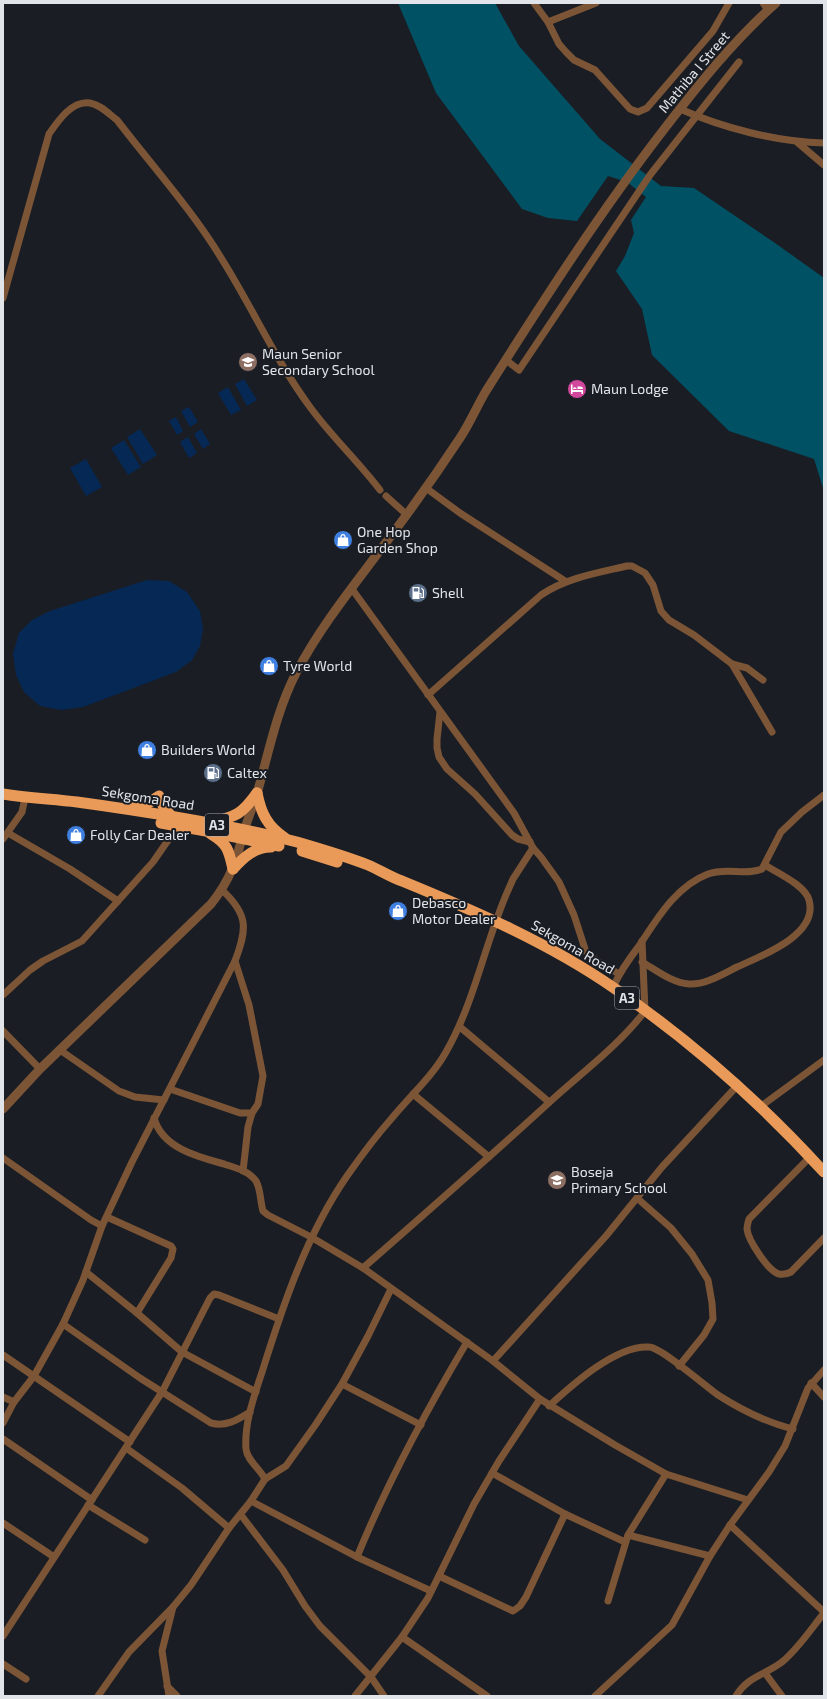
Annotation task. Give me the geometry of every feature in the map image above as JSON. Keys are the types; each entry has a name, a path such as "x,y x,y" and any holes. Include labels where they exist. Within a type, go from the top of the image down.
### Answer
{"highway":[{"path":"233,869 229,852 225,844 207,827 238,815 247,808 257,793"},
{"path":"257,793 264,819 287,843"},
{"name":"Sekgoma Road","path":"3,794 75,802 125,810 175,822"},
{"path":"125,810 136,808 159,796 164,808 175,822"},
{"name":"Sekgoma Road","path":"30,798 75,809 207,827 323,849 369,866 393,878 495,921 556,953 613,987 645,1011 699,1053 737,1086 760,1107 824,1172"},
{"path":"233,869 243,858 260,848 287,843"}],"street":[{"path":"534,3 548,22 552,34 566,52 574,60 595,70 630,109 638,112 647,108 713,31 729,3"},
{"path":"548,22 596,3"},
{"name":"Mathiba I Street","path":"3,1108 40,1069 211,904 222,890 233,869 285,696 296,674 328,620 407,515 462,435 484,395 506,360 602,214 637,164 680,109 765,7 776,3"},
{"path":"506,360 519,370 650,175 739,62"},
{"path":"3,298 50,134 57,121 68,110 78,104 90,103 102,108 117,120 195,218 224,261 267,338 302,395 323,424 364,468 380,490"},
{"path":"680,109 695,116 774,138 797,142 824,143"},
{"path":"797,142 824,165"},
{"path":"426,488 454,510 565,581"},
{"path":"386,496 407,515"},
{"path":"428,695 541,595 565,581 632,566 640,569 648,577 659,600 662,611 669,620 694,635 732,664 772,732"},
{"path":"352,589 501,795 532,845 552,871 567,896 586,952 597,961 619,974"},
{"path":"732,664 747,668 763,680"},
{"path":"440,712 437,748 447,769 475,794 512,835 532,845"},
{"path":"613,987 619,974 642,941 679,893 693,881 708,874 724,870 753,872 762,868 765,865 781,832 824,794"},
{"path":"30,798 6,836 70,869 118,901"},
{"path":"3,995 30,970 82,941 153,862 175,822"},
{"path":"266,1479 260,1470 249,1459 246,1451 250,1412 279,1319 311,1237 331,1201 348,1175 392,1118 445,1054 460,1027 495,921 513,879 532,845"},
{"path":"642,962 678,982 689,984 698,983 779,948 793,937 801,928 808,915 810,907 809,898 795,883 765,865"},
{"path":"3,1423 14,1402 34,1376 62,1324 86,1272 102,1226 154,1118 235,961 242,941 244,927 240,912 231,899 222,890"},
{"path":"363,1268 626,1033 645,1011 642,941"},
{"path":"235,961 249,1005 264,1076 258,1104 252,1113 248,1127 243,1171"},
{"path":"460,1027 549,1102"},
{"path":"3,1031 40,1069"},
{"path":"60,1050 119,1091 135,1097 164,1100"},
{"path":"760,1107 824,1060"},
{"path":"493,1361 606,1236 662,1167 737,1086"},
{"path":"170,1089 240,1113 252,1113"},
{"path":"413,1094 489,1157"},
{"path":"154,1118 160,1131 172,1143 184,1150 251,1175 259,1187 263,1211 268,1215 311,1237 363,1268 493,1361 549,1406 666,1474 748,1500"},
{"path":"810,1157 749,1220 747,1229 762,1258 778,1274 791,1272 824,1238"},
{"path":"3,1158 91,1220 102,1226"},
{"path":"637,1198 671,1228 692,1254 708,1280 713,1319 704,1335 679,1366"},
{"path":"107,1217 171,1246 173,1249 171,1258 137,1313"},
{"path":"86,1272 182,1352 256,1392"},
{"path":"98,1696 129,1652 173,1607 191,1585 229,1528 241,1515 266,1479 286,1466 290,1461 342,1384 391,1289"},
{"path":"3,1636 162,1392 210,1298 214,1294 224,1297 279,1319"},
{"path":"62,1324 162,1392 211,1423 219,1425 227,1424 250,1412"},
{"path":"357,1557 375,1515 421,1424 467,1342"},
{"path":"549,1406 599,1365 635,1348 650,1347 661,1352 719,1395 748,1411 793,1429"},
{"path":"3,1355 128,1445 229,1528"},
{"path":"595,1696 672,1625 710,1556 730,1525 769,1472 785,1446 811,1383 824,1370"},
{"path":"811,1383 824,1397"},
{"path":"342,1384 421,1424"},
{"path":"3,1397 14,1402"},
{"path":"355,1696 402,1637 432,1591 474,1504 492,1473 540,1399"},
{"path":"3,1439 144,1540"},
{"path":"492,1473 565,1514 625,1542"},
{"path":"608,1601 628,1535 666,1474"},
{"path":"251,1501 357,1557 432,1591"},
{"path":"439,1576 513,1611 520,1606 526,1597 565,1514"},
{"path":"241,1515 282,1570 320,1626 371,1677 384,1696"},
{"path":"3,1523 54,1557"},
{"path":"730,1525 824,1612 783,1662 748,1681 736,1696"},
{"path":"628,1535 710,1556"},
{"path":"169,1696 162,1651 173,1607"},
{"path":"402,1637 487,1696"},
{"path":"3,1664 26,1679"},
{"path":"764,1673 782,1696"},
{"path":"167,1686 177,1696"}],"shaded area":[{"path":"398,3 495,3 519,46 600,139 661,186 694,188 824,278 824,491 814,459 729,431 652,355 642,309 616,271 625,256 634,233 631,220 646,197 627,182 608,176 577,221 548,218 522,209 436,93"},
{"path":"244,379 257,400 247,406 235,384"},
{"path":"228,387 241,410 231,415 218,393"},
{"path":"189,407 198,422 190,427 181,411"},
{"path":"176,417 183,431 177,435 169,421"},
{"path":"140,429 157,455 143,464 127,437"},
{"path":"201,429 210,444 203,449 194,434"},
{"path":"188,437 197,453 189,458 180,442"},
{"path":"124,440 141,467 128,475 111,448"},
{"path":"86,459 102,487 86,496 70,468"},
{"path":"147,580 169,581 187,592 200,611 203,629 200,646 192,660 176,672 83,707 61,710 40,706 24,692 16,675 13,654 19,633 32,620 50,611"}],"place":[{"name":"Maun Senior Secondary School","path":"248,362"},
{"name":"Maun Lodge","path":"577,389"},
{"name":"One Hop Garden Shop","path":"343,540"},
{"name":"Shell","path":"418,593"},
{"name":"Tyre World","path":"269,666"},
{"name":"Builders World","path":"147,750"},
{"name":"Caltex","path":"213,773"},
{"name":"Folly Car Dealer","path":"76,835"},
{"name":"Debasco Motor Dealer","path":"398,911"},
{"name":"Boseja Primary School","path":"557,1180"}]}
